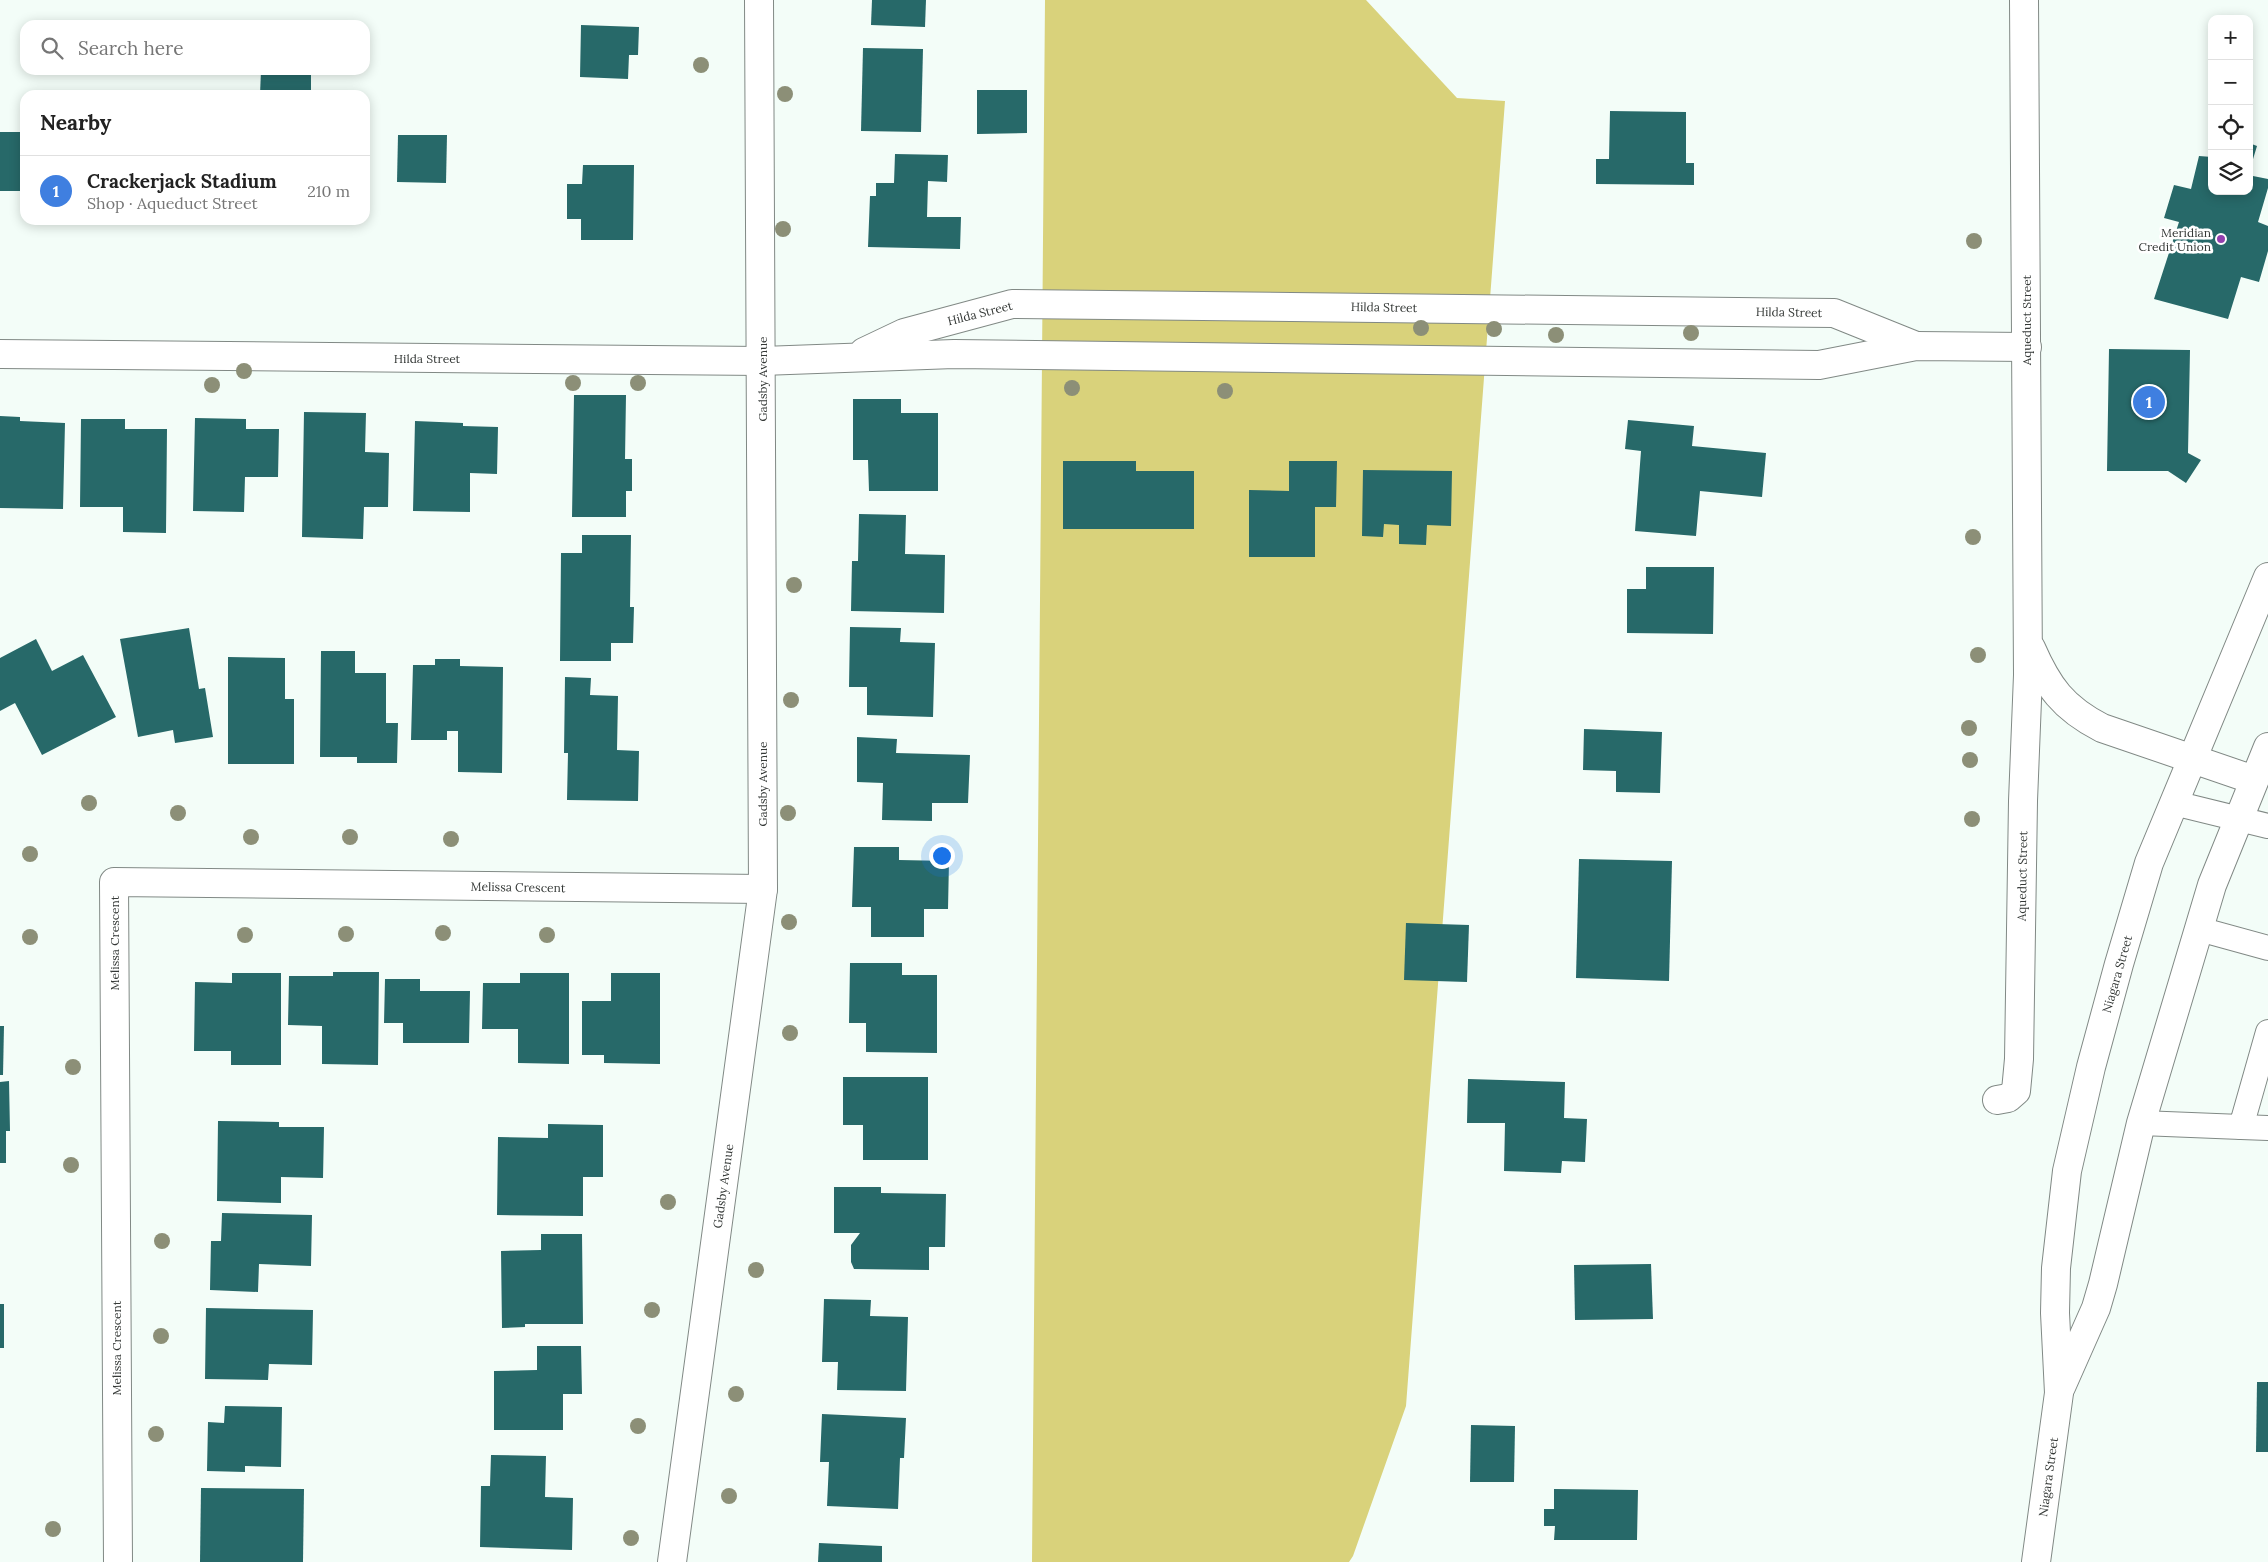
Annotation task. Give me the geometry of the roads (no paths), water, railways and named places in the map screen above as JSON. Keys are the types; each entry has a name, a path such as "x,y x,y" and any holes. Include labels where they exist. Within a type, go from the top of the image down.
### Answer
{"street":[{"name":"Gadsby Avenue","path":"672,1562 762,889 762,361 759,0"},
{"name":"Aqueduct Street","path":"1997,1100 2008,1098 2016,1091 2019,1072 2028,639 2024,0"},
{"name":"Hilda Street","path":"854,357 904,333 1012,304 1834,313 1916,346"},
{"name":"Hilda Street","path":"0,354 762,361 954,354 1163,355 1819,365 1916,346 2027,347"},
{"name":"Niagara Street","path":"2036,1562 2059,1393 2055,1313 2056,1268 2067,1171 2091,1067 2149,863 2268,577"},
{"name":"Aqueduct Street","path":"2028,639 2038,665 2050,687 2064,703 2080,716 2102,728 2261,782"},
{"name":"Niagara Street","path":"2059,1393 2096,1308 2141,1124 2212,885 2238,820 2261,782 2268,747"},
{"name":"Melissa Crescent","path":"118,1562 114,882 762,889"}],"lane":[{"path":"2174,803 2268,826"},
{"path":"2199,929 2268,948"},
{"path":"2241,1127 2268,1032"},
{"path":"2141,1124 2268,1128"}],"place":[{"name":"Meridian Credit Union","path":"2221,239"},
{"name":"Crackerjack Stadium","path":"2149,402"}]}
